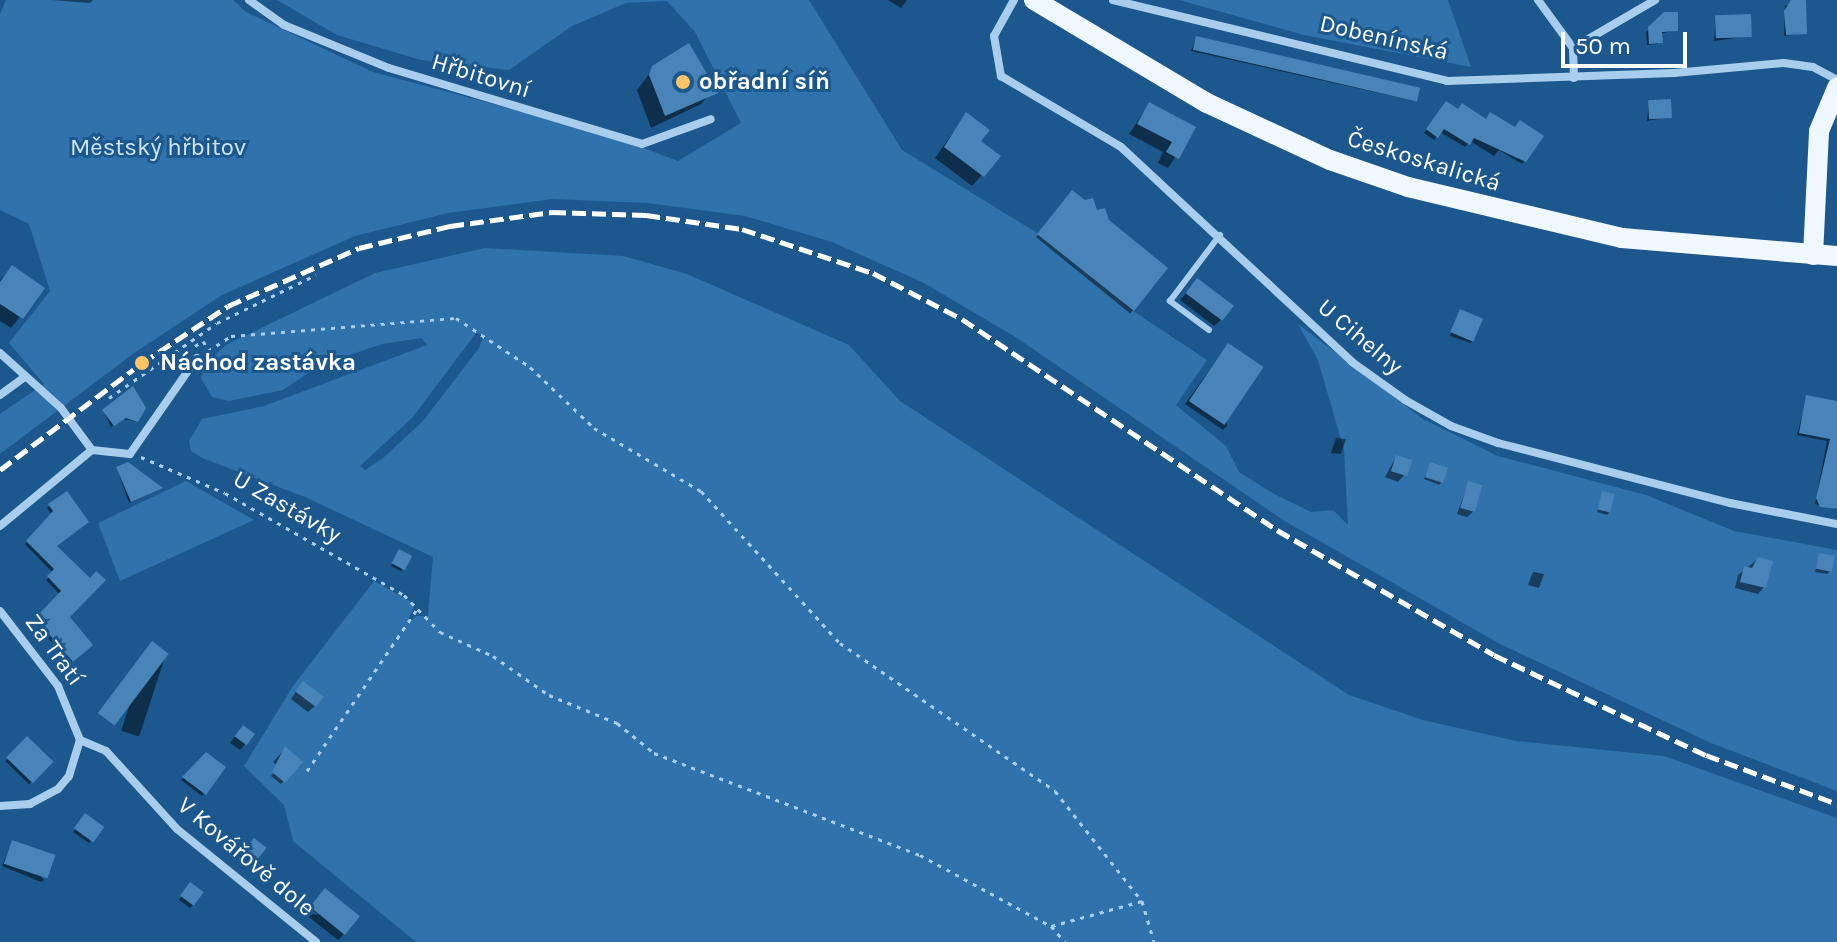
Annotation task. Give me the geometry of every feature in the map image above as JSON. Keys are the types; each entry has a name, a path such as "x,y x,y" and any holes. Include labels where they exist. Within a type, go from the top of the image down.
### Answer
{"main road":[{"name":"Českoskalická","path":"1034,0 1207,103 1330,160 1408,187 1622,238 1837,256"},
{"path":"1813,255 1819,131 1837,88"}],"street":[{"name":"Hřbitovní","path":"249,0 284,25 389,68 642,144 711,119"},
{"name":"U Cihelny","path":"1014,0 994,36 1001,76 1121,147 1220,235 1352,362 1451,426 1498,443 1730,503 1837,524"},
{"name":"Dobenínská","path":"1113,0 1447,81 1574,78 1784,63 1813,67 1837,80"},
{"path":"1538,0 1573,48 1574,78"},
{"path":"1573,48 1655,0"},
{"path":"0,353 61,408 92,450"},
{"path":"0,526 92,450 130,454 197,358"},
{"path":"0,395 25,377"},
{"name":"Za Tratí","path":"0,611 58,686 80,740"},
{"path":"0,806 30,804 58,789 69,776 80,740"},
{"name":"V Kovářově dole","path":"80,740 106,751 177,829 316,942"}],"lane":[{"path":"1209,330 1170,301 1220,235"}],"path":[{"path":"109,398 217,323 316,275"},
{"path":"197,358 231,336 456,318 530,367 594,428 701,491 840,643 1055,791 1142,901 1154,942"},
{"name":"U Zastávky","path":"130,454 168,465 225,493 404,595 440,632 493,656 549,695 617,723 654,753 920,855 1051,926"},
{"path":"307,771 417,609"},
{"path":"1065,942 1051,926 1142,901"}],"green space":[{"name":"Městský hřbitov","path":"6,0 233,0 246,12 373,72 609,135 678,161 741,123 695,32 667,1 626,3 572,26 509,70 421,60 337,35 277,0 809,0 902,150 1037,233 1133,311 1207,360 1176,405 1226,446 1239,472 1274,494 1311,512 1333,510 1348,525 1344,450 1318,360 1298,324 1423,419 1498,456 1646,495 1734,531 1837,550 1837,791 1711,743 1500,644 1283,520 1017,338 924,283 832,242 745,216 647,203 552,199 448,213 355,236 222,295 134,353 0,454 0,414 44,384 9,343 50,291 29,224 0,210 0,14"},
{"path":"1179,0 1448,0 1471,67 1304,35"},
{"path":"485,248 623,256 687,274 849,345 900,401 1349,695 1423,720 1516,741 1664,756 1837,818 1837,942 416,942 293,841 284,805 244,766 293,686 374,581 415,604 407,623 416,616 428,616 433,557 305,497 202,458 191,451 189,441 202,419 264,406 427,345 422,338 382,344 320,365 283,390 229,401 212,397 201,378 206,363 226,345 375,273","holes":["476,333 484,335 479,348 423,421 383,458 365,470 360,466 412,418"]},
{"path":"186,481 254,520 120,581 98,523"}],"building":[{"path":"1791,0 1806,0 1807,34 1786,35 1784,11"},
{"path":"1664,12 1678,12 1678,31 1662,32 1663,43 1649,44 1648,27"},
{"path":"1751,14 1752,37 1716,38 1715,15"},
{"path":"1196,36 1420,88 1417,101 1193,50"},
{"name":"obřadní síň","path":"689,43 718,93 665,116 649,75 652,66"},
{"path":"1671,99 1672,118 1649,119 1648,100"},
{"path":"1446,101 1458,109 1462,103 1486,119 1490,112 1515,127 1520,120 1544,136 1526,162 1474,138 1470,145 1444,129 1438,138 1426,129"},
{"path":"1149,102 1196,127 1179,159 1166,152 1172,142 1137,124"},
{"path":"966,112 990,130 981,141 1001,156 984,177 944,147"},
{"path":"1072,190 1085,200 1093,198 1097,210 1105,208 1109,220 1168,268 1134,311 1037,234"},
{"path":"12,265 45,288 23,319 0,304 0,282"},
{"path":"1197,278 1234,306 1222,321 1186,293"},
{"path":"1460,309 1483,319 1473,342 1450,332"},
{"path":"1228,343 1264,367 1225,425 1189,401"},
{"path":"133,386 146,408 138,422 126,418 114,426 102,410"},
{"path":"1806,395 1837,401 1837,509 1820,507 1816,498 1830,439 1799,433"},
{"path":"1396,455 1412,460 1407,476 1391,471"},
{"path":"128,462 163,488 131,502 116,467"},
{"path":"1430,462 1448,468 1443,483 1425,477"},
{"path":"1468,481 1482,485 1475,512 1460,508"},
{"path":"67,491 89,522 57,546 90,578 96,571 106,580 70,617 93,645 73,662 35,618 61,591 47,576 54,569 26,541 53,511 48,504"},
{"path":"1602,491 1615,494 1610,512 1598,510"},
{"path":"399,549 412,556 405,570 391,563"},
{"path":"1819,553 1835,556 1832,572 1816,569"},
{"path":"1758,557 1773,561 1766,588 1740,582 1744,566 1752,568"},
{"path":"152,641 169,654 115,726 98,713"},
{"path":"303,681 324,697 316,707 295,691"},
{"path":"243,725 255,734 247,745 235,736"},
{"path":"27,736 54,762 33,783 6,758"},
{"path":"285,746 303,762 285,783 272,772"},
{"path":"206,752 226,767 206,795 182,777"},
{"path":"85,813 104,827 93,842 74,828"},
{"path":"254,838 267,848 255,863 242,853"},
{"path":"12,840 55,855 47,879 4,864"},
{"path":"190,882 204,892 194,906 180,896"},
{"path":"325,888 360,916 345,935 310,907"}],"railway":[{"path":"0,470 142,363 228,306 359,248 450,226 552,212 646,215 742,229 873,273 962,319 1277,530 1494,655 1706,755 1837,804"}],"place":[{"name":"obřadní síň","path":"683,82"},
{"name":"Náchod zastávka","path":"142,363"}]}
